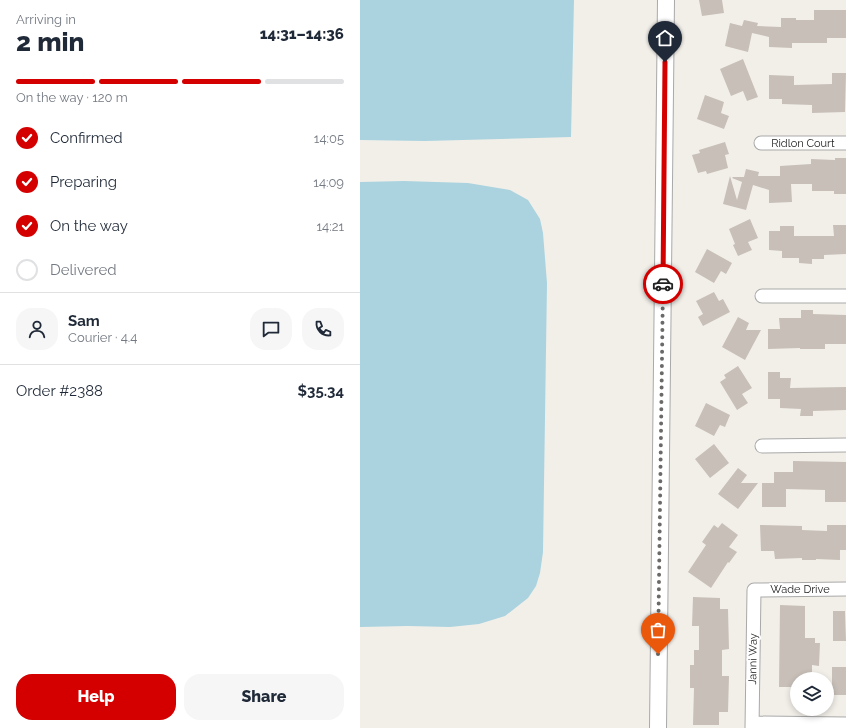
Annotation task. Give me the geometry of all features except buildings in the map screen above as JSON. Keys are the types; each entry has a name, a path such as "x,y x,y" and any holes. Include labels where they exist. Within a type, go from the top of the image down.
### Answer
{"street":[{"path":"658,728 666,0"},
{"name":"Ridlon Court","path":"760,143 846,143"},
{"path":"762,296 846,296"},
{"path":"762,446 846,445"},
{"name":"Wade Drive","path":"754,590 846,589"},
{"name":"Janni Way","path":"752,726 754,590"},
{"path":"752,726 846,724"}],"water":[{"path":"360,0 574,0 571,137 425,141 360,140"},
{"path":"404,181 468,183 510,190 528,200 540,219 543,233 547,283 543,552 540,573 536,586 528,598 505,616 479,624 450,627 360,627 360,182"}],"way so far":[{"path":"658,654 663,284"}],"route":[{"path":"663,284 665,62"}]}
